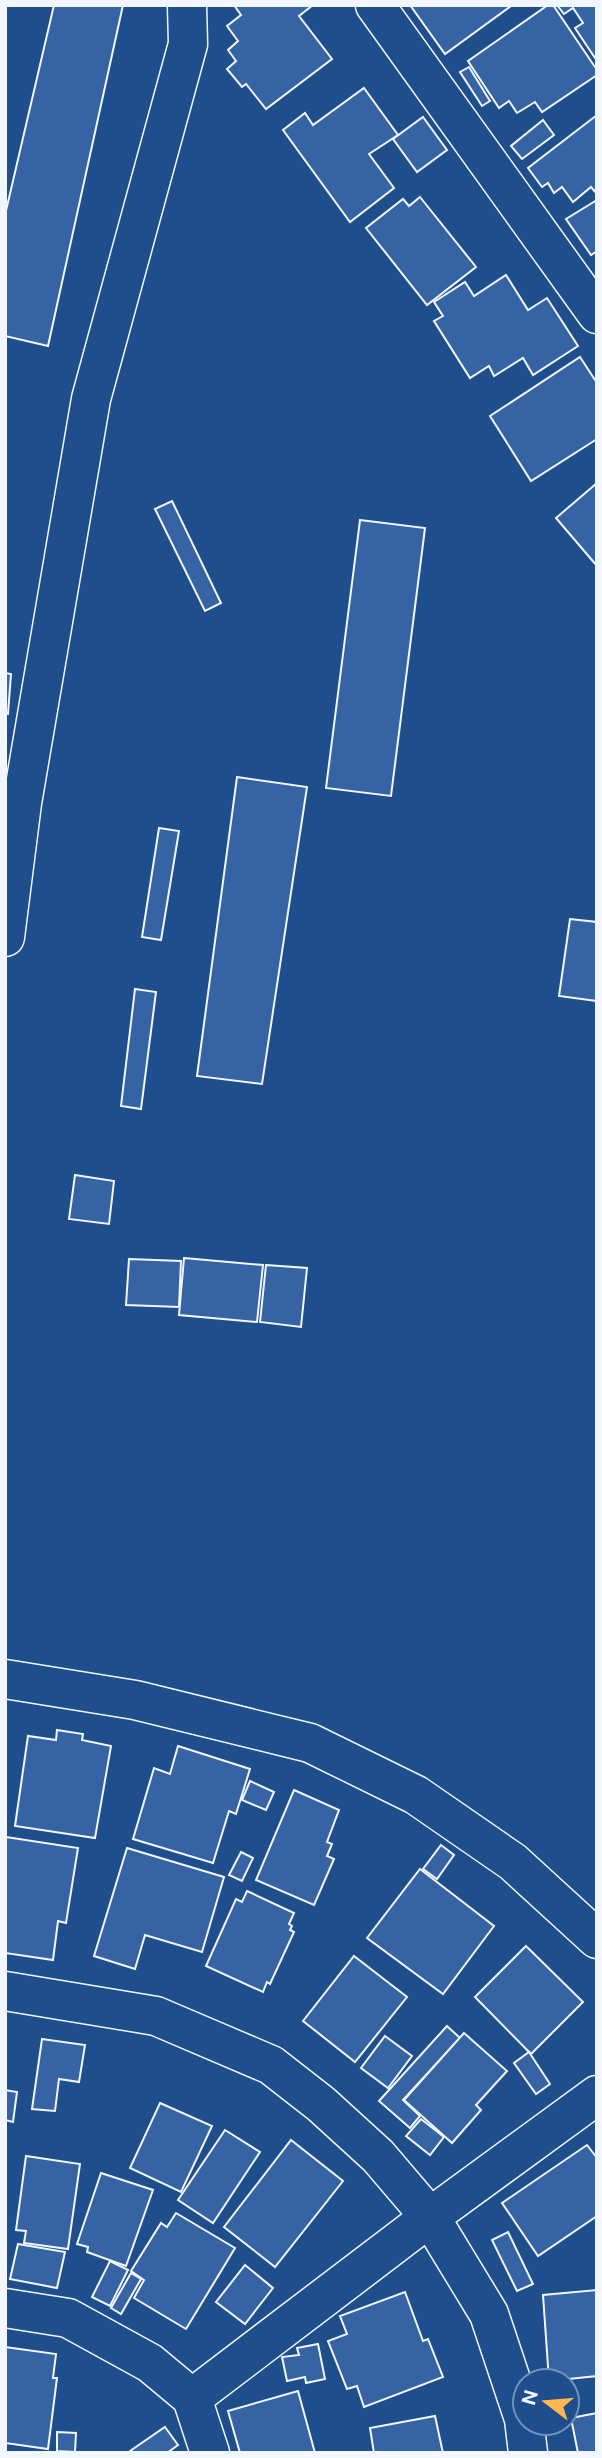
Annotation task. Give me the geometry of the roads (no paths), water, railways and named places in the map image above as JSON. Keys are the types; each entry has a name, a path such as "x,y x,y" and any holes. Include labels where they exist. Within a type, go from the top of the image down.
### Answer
{"street":[{"path":"5,937 14,802 92,399 188,44 187,5"},
{"path":"375,5 597,313"},
{"path":"5,1679 135,1700 310,1742 416,1795 513,1862 597,1939"},
{"path":"5,1991 156,2016 271,2065 321,2104 378,2156 430,2217 489,2314 524,2418 528,2453"},
{"path":"192,2398 430,2217 597,2095"},
{"path":"5,2308 68,2318 150,2363 192,2398 210,2453"}]}
